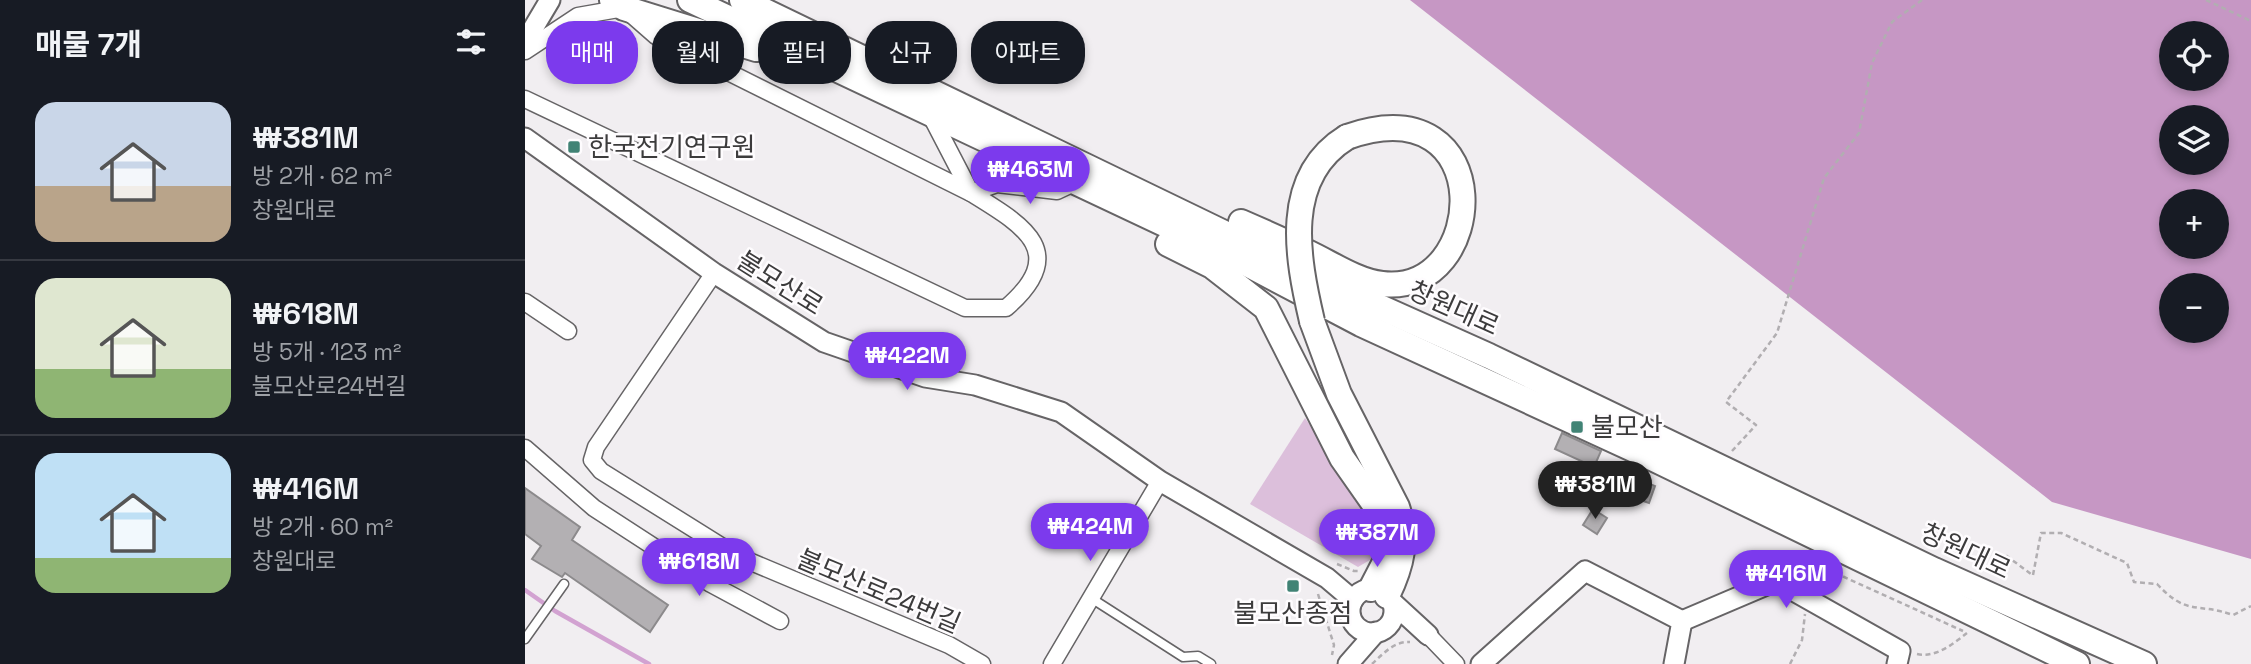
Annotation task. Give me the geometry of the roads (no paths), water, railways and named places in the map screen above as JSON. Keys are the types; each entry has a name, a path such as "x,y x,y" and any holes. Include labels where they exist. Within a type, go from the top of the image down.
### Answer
{"main road":[{"name":"창원대로","path":"690,0 758,32"},
{"name":"창원대로","path":"742,0 1934,570 2144,664"},
{"name":"창원대로","path":"618,4 758,49"},
{"name":"창원대로","path":"851,77 1228,254 1361,324 1648,456 2077,664"},
{"path":"1124,184 1155,184 1368,281 1398,284 1415,279 1441,260 1452,248 1459,231 1464,195 1448,153 1430,137 1410,128 1386,126 1347,136 1329,148 1314,166 1304,188 1300,218 1300,259 1312,321 1339,394 1397,507 1403,526 1404,547 1398,572 1375,600"},
{"path":"1079,186 1089,205 1212,267 1266,308 1342,458 1384,518 1387,538 1385,562 1375,600"}],"street":[{"path":"525,42 549,0"},
{"path":"525,51 578,16 618,4 656,36 971,193 1021,223 1036,245 1036,261 1027,289 1006,308 965,308 525,99"},
{"path":"932,116 971,193"},
{"name":"불모산로","path":"525,138 714,273 824,342 925,377 975,385 1061,412 1160,481 1327,578 1375,600"},
{"path":"971,193 997,184 1057,191 1079,186"},
{"name":"불모산로24번길","path":"714,273 596,447 592,460 601,471 737,556 949,645 982,664"},
{"path":"525,302 568,331"},
{"path":"525,448 594,508 711,584 780,621"},
{"path":"1052,664 1160,481"},
{"path":"1481,664 1585,571 1682,621"},
{"path":"1682,621 1776,581 1899,657"},
{"path":"1343,660 1352,620 1362,631 1375,600"},
{"path":"1375,600 1456,664"},
{"path":"1343,660 1375,600"},
{"path":"1674,664 1682,621"}],"lane":[{"path":"525,639 564,583"},
{"path":"1091,598 1181,661 1198,656 1211,664"}],"waterway":[{"path":"525,590 555,611 649,664"}],"place":[{"name":"한국전기연구원","path":"574,147"},
{"name":"불모산","path":"1577,427"},
{"name":"불모산종점","path":"1293,586"}]}
